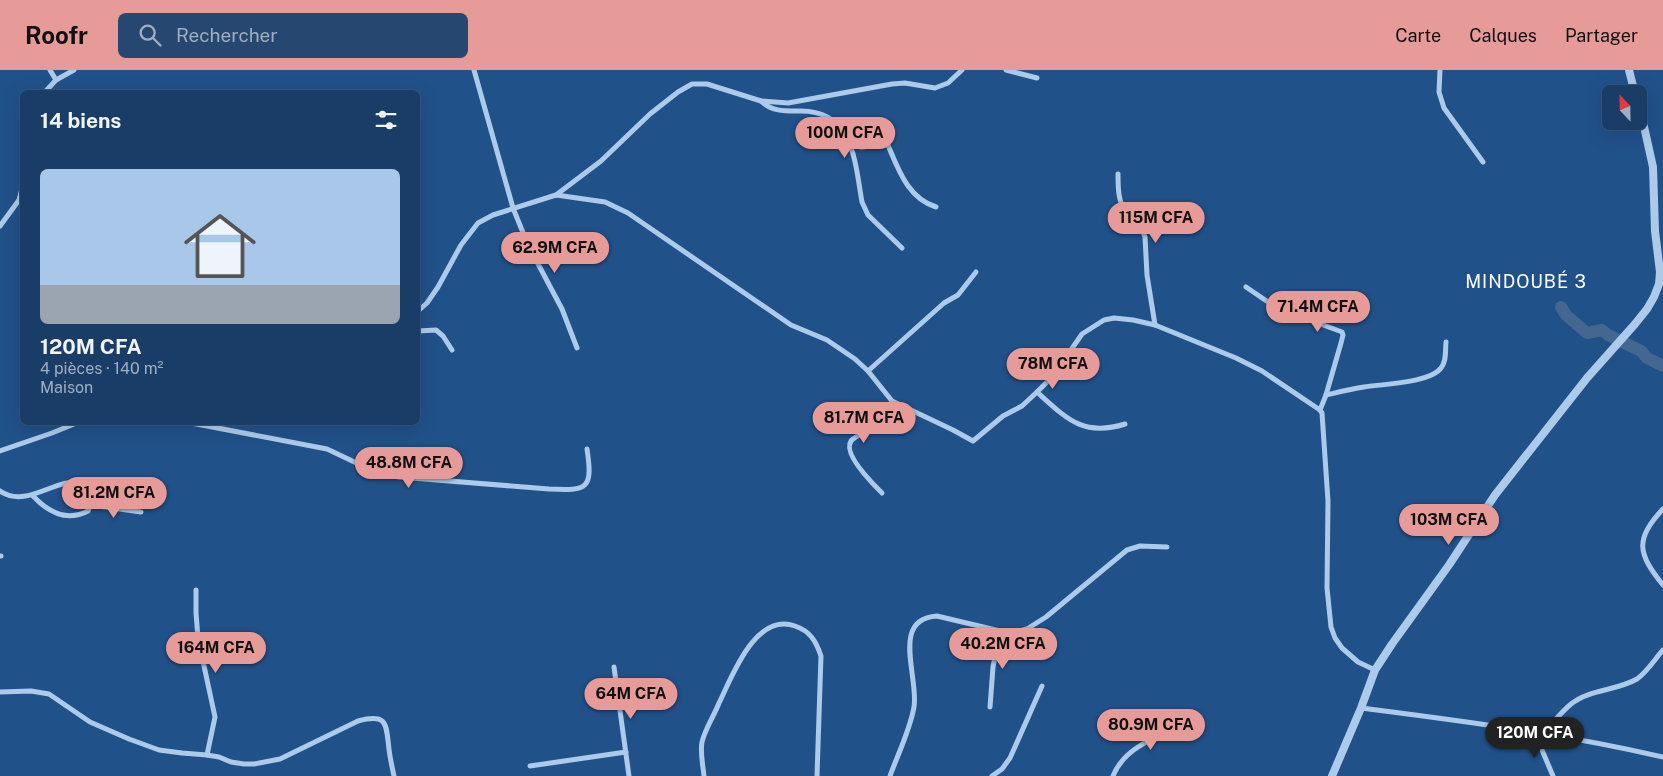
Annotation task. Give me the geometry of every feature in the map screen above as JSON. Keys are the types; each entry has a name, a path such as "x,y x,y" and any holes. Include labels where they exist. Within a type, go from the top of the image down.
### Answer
{"street":[{"path":"50,70 56,80"},
{"path":"47,90 56,80 74,70"},
{"path":"474,70 513,208 528,245 562,309 578,348"},
{"path":"420,309 427,303 438,287 461,245 478,223 513,208 556,195 601,161 650,114 683,88 698,83 707,84 760,101 797,103 892,84 905,83 935,88 948,83 962,70"},
{"path":"1006,70 1037,78"},
{"path":"1440,70 1439,92 1444,108 1484,162"},
{"path":"1629,70 1633,85"},
{"path":"760,101 767,108 809,111 821,114 838,125 845,133 854,157 864,208 868,215 902,248"},
{"path":"1332,776 1375,670 1449,565 1495,495 1588,378 1625,335 1650,303 1660,284 1655,231 1653,167 1645,130"},
{"path":"845,133 849,133 861,146 868,147 882,142 887,143 903,178 914,195 927,204 936,207"},
{"path":"1118,174 1119,196 1123,208 1126,214 1144,232 1155,325"},
{"path":"556,195 597,200 615,206 791,325 826,340 855,359 868,371 892,401 973,441 1003,416 1022,406 1053,376 1075,342 1089,328 1104,320 1114,318 1155,325 1262,370 1320,410 1324,421 1328,501 1327,588 1330,627 1335,638 1345,651 1358,662 1375,670"},
{"path":"0,226 20,196"},
{"path":"868,371 944,304 958,295 976,272"},
{"path":"1246,286 1268,302 1342,332 1342,343 1320,410"},
{"path":"420,332 436,330 443,336 452,350"},
{"path":"1326,395 1362,387 1421,378 1435,373 1441,368 1445,359 1446,342"},
{"path":"1037,392 1067,418 1081,425 1109,429 1125,424"},
{"path":"882,493 864,474 852,457 849,447 851,440 882,420 892,401"},
{"path":"0,450 72,425"},
{"path":"202,425 327,449 367,468 399,477 549,489 570,490 586,485 591,471 588,449"},
{"path":"0,491 11,496 32,496 58,484 75,481 82,482 88,487 91,505 88,510 76,516 57,514 32,496"},
{"path":"91,505 141,512"},
{"path":"1663,509 1648,525 1643,537 1643,551 1647,563 1663,585"},
{"path":"890,776 914,707 915,688 910,639 912,630 918,622 927,616 937,616 1000,631 1019,631 1037,623 1110,562 1130,548 1140,546 1167,548"},
{"path":"196,590 198,638 215,717 208,755"},
{"path":"704,776 702,742 741,659 751,643 761,633 775,626 790,624 803,629 812,637 818,646 821,656 817,776"},
{"path":"990,707 993,667 1000,631"},
{"path":"1544,733 1576,701 1598,691 1638,678 1663,650"},
{"path":"614,667 629,776"},
{"path":"992,776 1010,758 1042,686"},
{"path":"0,692 31,691 50,694 90,722 115,734 159,750 208,755 231,762 254,764 265,763 294,754 358,720 380,718 388,727 394,776"},
{"path":"1361,708 1544,733 1602,743 1663,757"},
{"path":"1113,776 1117,766 1132,751 1154,738 1185,724"},
{"path":"1536,732 1553,776"},
{"path":"530,766 626,752"}],"waterway":[{"path":"1561,307 1566,315 1587,333 1602,330 1608,335 1641,351 1647,358 1663,366"}],"district":[{"name":"MINDOUBÉ 3","path":"1526,282"}]}
